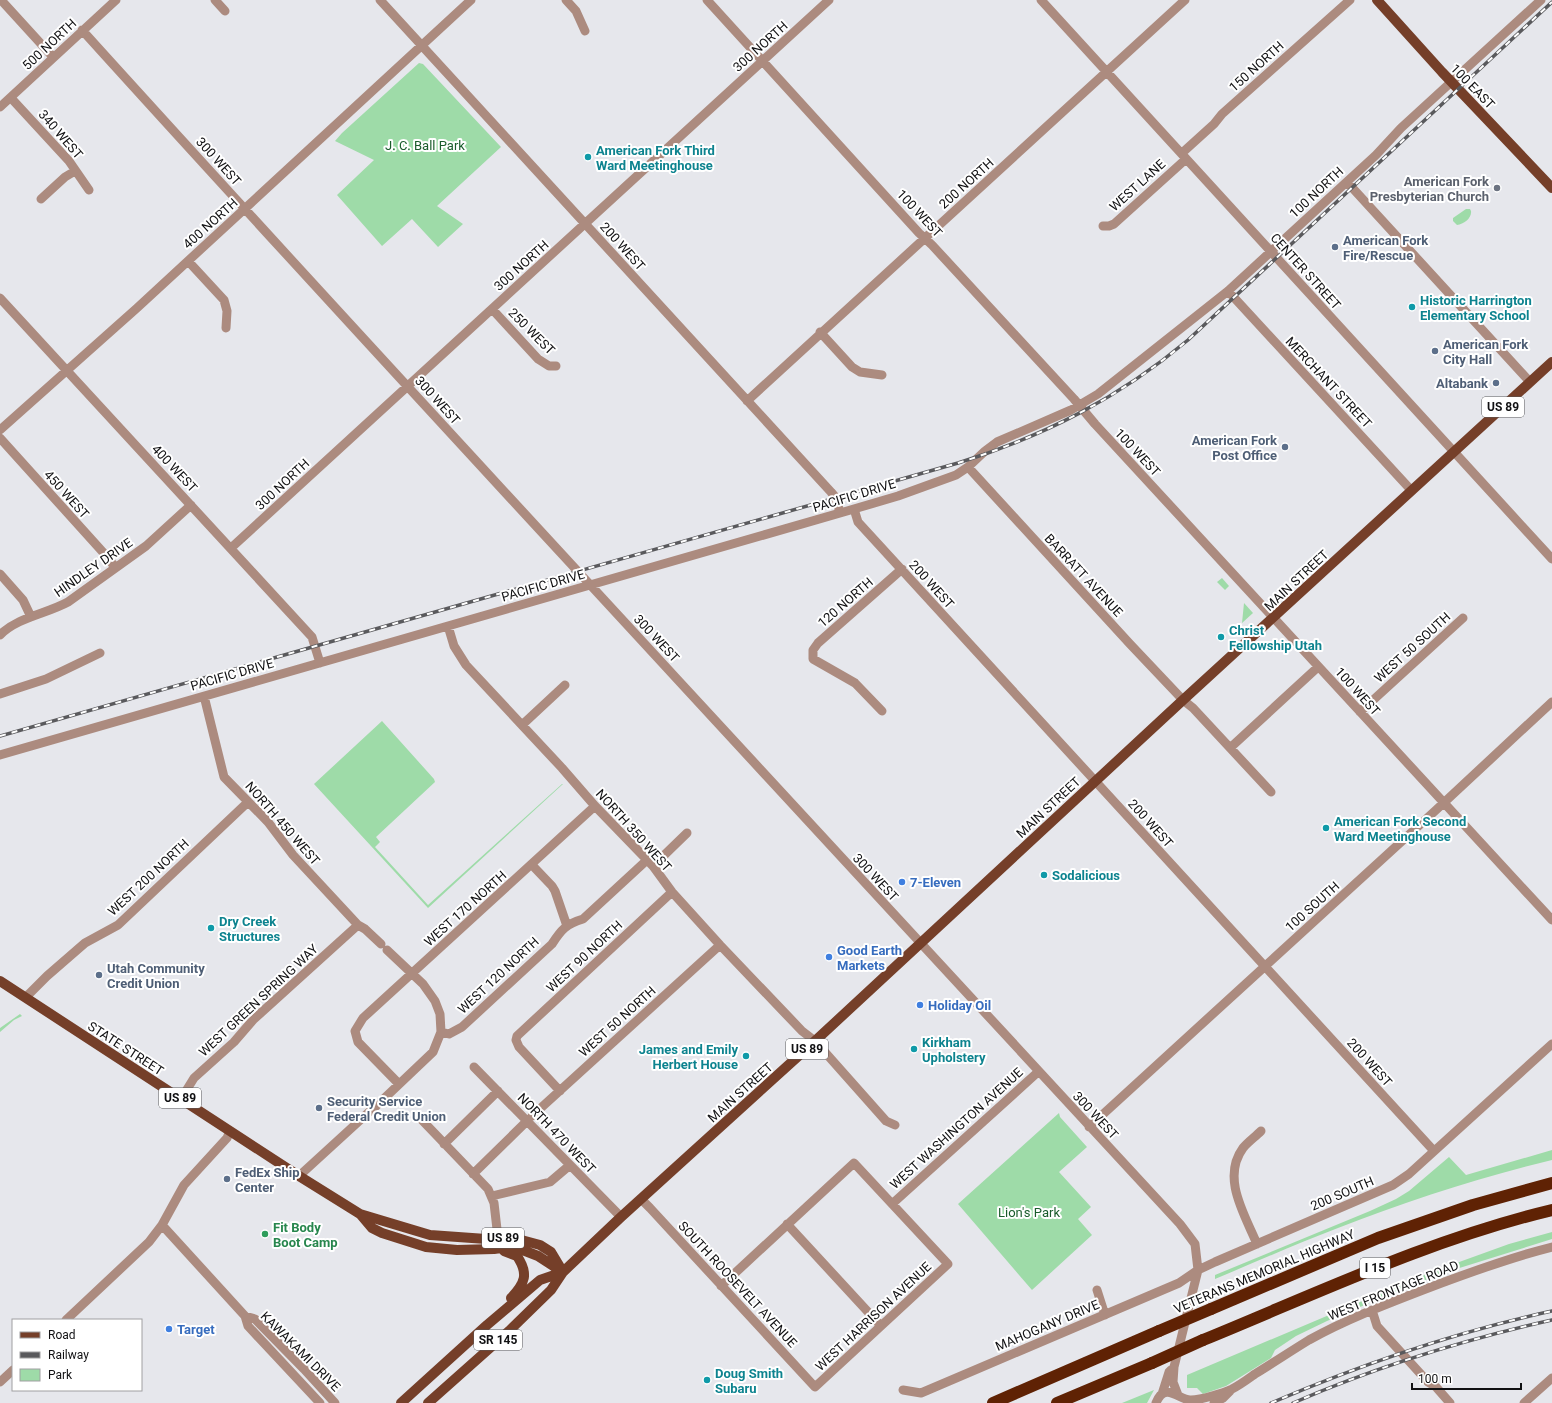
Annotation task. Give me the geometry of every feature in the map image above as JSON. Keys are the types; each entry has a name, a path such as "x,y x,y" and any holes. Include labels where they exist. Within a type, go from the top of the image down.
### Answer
{"highway":[{"name":"VETERANS MEMORIAL HIGHWAY","path":"993,1403 1378,1238 1473,1205 1552,1183"},
{"name":"I 15","path":"1057,1403 1397,1259 1486,1229 1552,1210"}],"main road":[{"name":"100 EAST","path":"1377,0 1552,188"},
{"name":"MAIN STREET","path":"428,1403 509,1331 551,1290 563,1272 621,1216 815,1041 1095,781 1552,362"},
{"name":"STATE STREET","path":"0,981 299,1176 360,1214 430,1235 486,1240 514,1238 540,1245 551,1252 563,1272"},
{"name":"STATE STREET","path":"360,1214 372,1228 382,1233 426,1247 438,1249 494,1249"},
{"name":"US 89","path":"494,1249 508,1247 520,1249 538,1256 563,1272"},
{"name":"US 89","path":"487,1325 494,1313 520,1288 524,1274 524,1269 517,1256 511,1252 494,1249"},
{"name":"MAIN STREET","path":"401,1403 487,1325 540,1280 563,1272"}],"street":[{"path":"1,0 53,58"},
{"name":"500 NORTH","path":"0,108 82,30 116,0"},
{"path":"215,0 225,11"},
{"name":"200 WEST","path":"380,0 831,492 836,498 840,513"},
{"name":"400 NORTH","path":"0,430 188,261 471,0"},
{"path":"566,0 576,11 585,31"},
{"name":"100 WEST","path":"707,0 1552,920"},
{"name":"300 NORTH","path":"231,548 829,0"},
{"name":"CENTER STREET","path":"1041,0 1552,559"},
{"name":"200 NORTH","path":"747,401 820,332 1185,0"},
{"name":"150 NORTH","path":"1184,156 1222,114 1350,0"},
{"name":"100 NORTH","path":"1079,406 1103,391 1228,290 1347,182 1376,155 1401,128 1541,0"},
{"name":"300 WEST","path":"82,30 590,585 921,943 1038,1072 1180,1224 1195,1244 1198,1270"},
{"name":"340 WEST","path":"11,98 69,161 89,190"},
{"name":"WEST LANE","path":"1103,226 1110,226 1114,224 1184,156"},
{"path":"41,199 75,170"},
{"path":"1347,182 1530,382"},
{"path":"188,261 224,300 227,311 226,328"},
{"name":"MERCHANT STREET","path":"1228,290 1411,490"},
{"name":"400 WEST","path":"0,298 312,637 320,663"},
{"name":"250 WEST","path":"492,309 538,359 549,366 556,366"},
{"path":"820,332 852,367 860,372 882,375"},
{"name":"PACIFIC DRIVE","path":"0,755 854,509 956,475 968,467 997,442 1044,423 1079,406"},
{"name":"450 WEST","path":"0,438 110,560 115,568"},
{"name":"BARRATT AVENUE","path":"968,467 1099,611 1183,700 1193,708 1271,792"},
{"name":"HINDLEY DRIVE","path":"0,635 10,626 59,607 146,546 191,505"},
{"name":"200 WEST","path":"854,509 858,522 1434,1151"},
{"name":"120 NORTH","path":"882,711 855,684 813,659 813,650 818,643 858,606 902,569"},
{"path":"0,574 24,600 31,617"},
{"name":"WEST 50 SOUTH","path":"1360,712 1463,618"},
{"name":"NORTH 350 WEST","path":"448,626 454,646 463,660 595,806 650,863 672,892 720,945 802,1031 815,1041 886,1121 895,1125"},
{"path":"0,694 41,681 100,653"},
{"path":"1230,748 1318,667"},
{"path":"522,725 565,685"},
{"name":"NORTH 450 WEST","path":"204,696 224,777 268,822 293,855 358,925 365,929 423,984 436,1001 440,1014 441,1032"},
{"name":"100 SOUTH","path":"1089,1127 1552,702"},
{"name":"WEST 200 NORTH","path":"26,997 47,976 85,943 118,924 248,802"},
{"name":"WEST 170 NORTH","path":"399,1084 358,1042 355,1031 363,1018 595,806"},
{"name":"WEST 120 NORTH","path":"441,1032 449,1034 462,1027 552,944 560,930 572,922 583,919 687,833"},
{"path":"532,865 555,891 567,926"},
{"name":"WEST 90 NORTH","path":"560,1091 519,1047 516,1040 519,1032 672,892"},
{"name":"WEST GREEN SPRING WAY","path":"182,1099 194,1078 234,1042 253,1020 358,925"},
{"name":"WEST 50 NORTH","path":"473,1174 560,1091 720,945"},
{"path":"299,1176 433,1052 441,1032"},
{"name":"200 SOUTH","path":"1198,1270 1393,1185 1409,1174 1552,1044"},
{"name":"NORTH 470 WEST","path":"474,1067 498,1091 530,1119 570,1165 621,1216"},
{"name":"WEST WASHINGTON AVENUE","path":"892,1204 1038,1072"},
{"path":"444,1144 498,1091"},
{"path":"419,1117 488,1189 494,1203 498,1238"},
{"path":"67,1319 149,1242 162,1225 184,1185 227,1138 230,1131"},
{"path":"1257,1244 1235,1191 1234,1172 1239,1155 1243,1148 1261,1131"},
{"path":"721,1286 854,1163 892,1204"},
{"path":"492,1196 550,1182 570,1165"},
{"name":"SOUTH ROOSEVELT AVENUE","path":"641,1199 815,1387"},
{"name":"WEST HARRISON AVENUE","path":"815,1387 948,1264 892,1204"},
{"path":"787,1224 882,1326"},
{"path":"162,1225 244,1316"},
{"name":"WEST FRONTAGE ROAD","path":"1214,1403 1224,1398 1231,1390 1309,1340 1372,1310 1470,1273 1552,1247"},
{"path":"1181,1398 1173,1382 1174,1367 1198,1270"},
{"name":"MAHOGANY DRIVE","path":"902,1390 921,1393 1179,1283 1198,1270"},
{"path":"1096,1290 1105,1315"},
{"path":"1372,1310 1377,1326 1428,1382 1436,1387 1450,1403"},
{"name":"KAWAKAMI DRIVE","path":"244,1316 248,1326 320,1403"},
{"name":"KAWAKAMI DRIVE","path":"244,1316 255,1319 335,1403"},
{"path":"1156,1403 1157,1399 1162,1394 1169,1372 1174,1367"},
{"path":"0,1382 12,1371"},
{"path":"1524,1403 1552,1378"},
{"name":"WEST FRONTAGE ROAD","path":"1162,1394 1168,1392 1190,1400 1231,1390"}],"green space":[{"name":"J. C. Ball Park","path":"419,63 423,64 501,147 437,206 463,224 438,247 412,219 382,246 337,195 374,160 335,141"},
{"path":"1466,209 1470,209 1471,211 1469,218 1465,222 1457,225 1453,221 1453,218"},
{"path":"1222,578 1229,586 1225,590 1217,582"},
{"path":"1244,603 1253,613 1242,623"},
{"path":"382,721 434,779 435,782 376,837 380,842 375,847 428,905 563,784 428,908 314,784"},
{"path":"20,1014 22,1016 14,1020 0,1032 0,1028"},
{"name":"Lion's Park","path":"1059,1113 1060,1117 1087,1147 1059,1172 1091,1207 1078,1219 1092,1235 1032,1290 958,1204"},
{"path":"1552,1150 1552,1160 1444,1190 1390,1208 1307,1240 1215,1279 1215,1275 1396,1199 1409,1191 1449,1157 1466,1175"},
{"path":"1552,1232 1552,1239 1453,1270 1407,1287 1327,1321 1296,1336 1275,1350 1271,1358 1226,1386 1203,1394 1197,1388 1187,1388 1187,1375 1426,1274 1509,1244"},
{"path":"1154,1390 1147,1403 1122,1403"}],"railway":[{"path":"0,736 958,463 1021,441 1050,428 1108,397 1135,380 1188,340 1552,2"},
{"path":"1271,1403 1340,1375 1410,1350 1516,1319 1552,1311"},
{"path":"1293,1403 1388,1366 1486,1336 1552,1320"}],"place":[{"name":"American Fork Third Ward Meetinghouse","path":"588,157"},
{"name":"American Fork Presbyterian Church","path":"1497,188"},
{"name":"American Fork Fire/Rescue","path":"1335,247"},
{"name":"Historic Harrington Elementary School","path":"1412,307"},
{"name":"American Fork City Hall","path":"1435,351"},
{"name":"Altabank","path":"1496,383"},
{"name":"American Fork Post Office","path":"1285,447"},
{"name":"Christ Fellowship Utah","path":"1221,637"},
{"name":"American Fork Second Ward Meetinghouse","path":"1326,828"},
{"name":"Sodalicious","path":"1044,875"},
{"name":"7-Eleven","path":"902,882"},
{"name":"Dry Creek Structures","path":"211,928"},
{"name":"Good Earth Markets","path":"829,957"},
{"name":"Utah Community Credit Union","path":"99,975"},
{"name":"Holiday Oil","path":"920,1005"},
{"name":"Kirkham Upholstery","path":"914,1049"},
{"name":"James and Emily Herbert House","path":"746,1056"},
{"name":"Security Service Federal Credit Union","path":"319,1108"},
{"name":"FedEx Ship Center","path":"227,1179"},
{"name":"Fit Body Boot Camp","path":"265,1234"},
{"name":"Target","path":"169,1329"},
{"name":"Doug Smith Subaru","path":"707,1380"}]}
